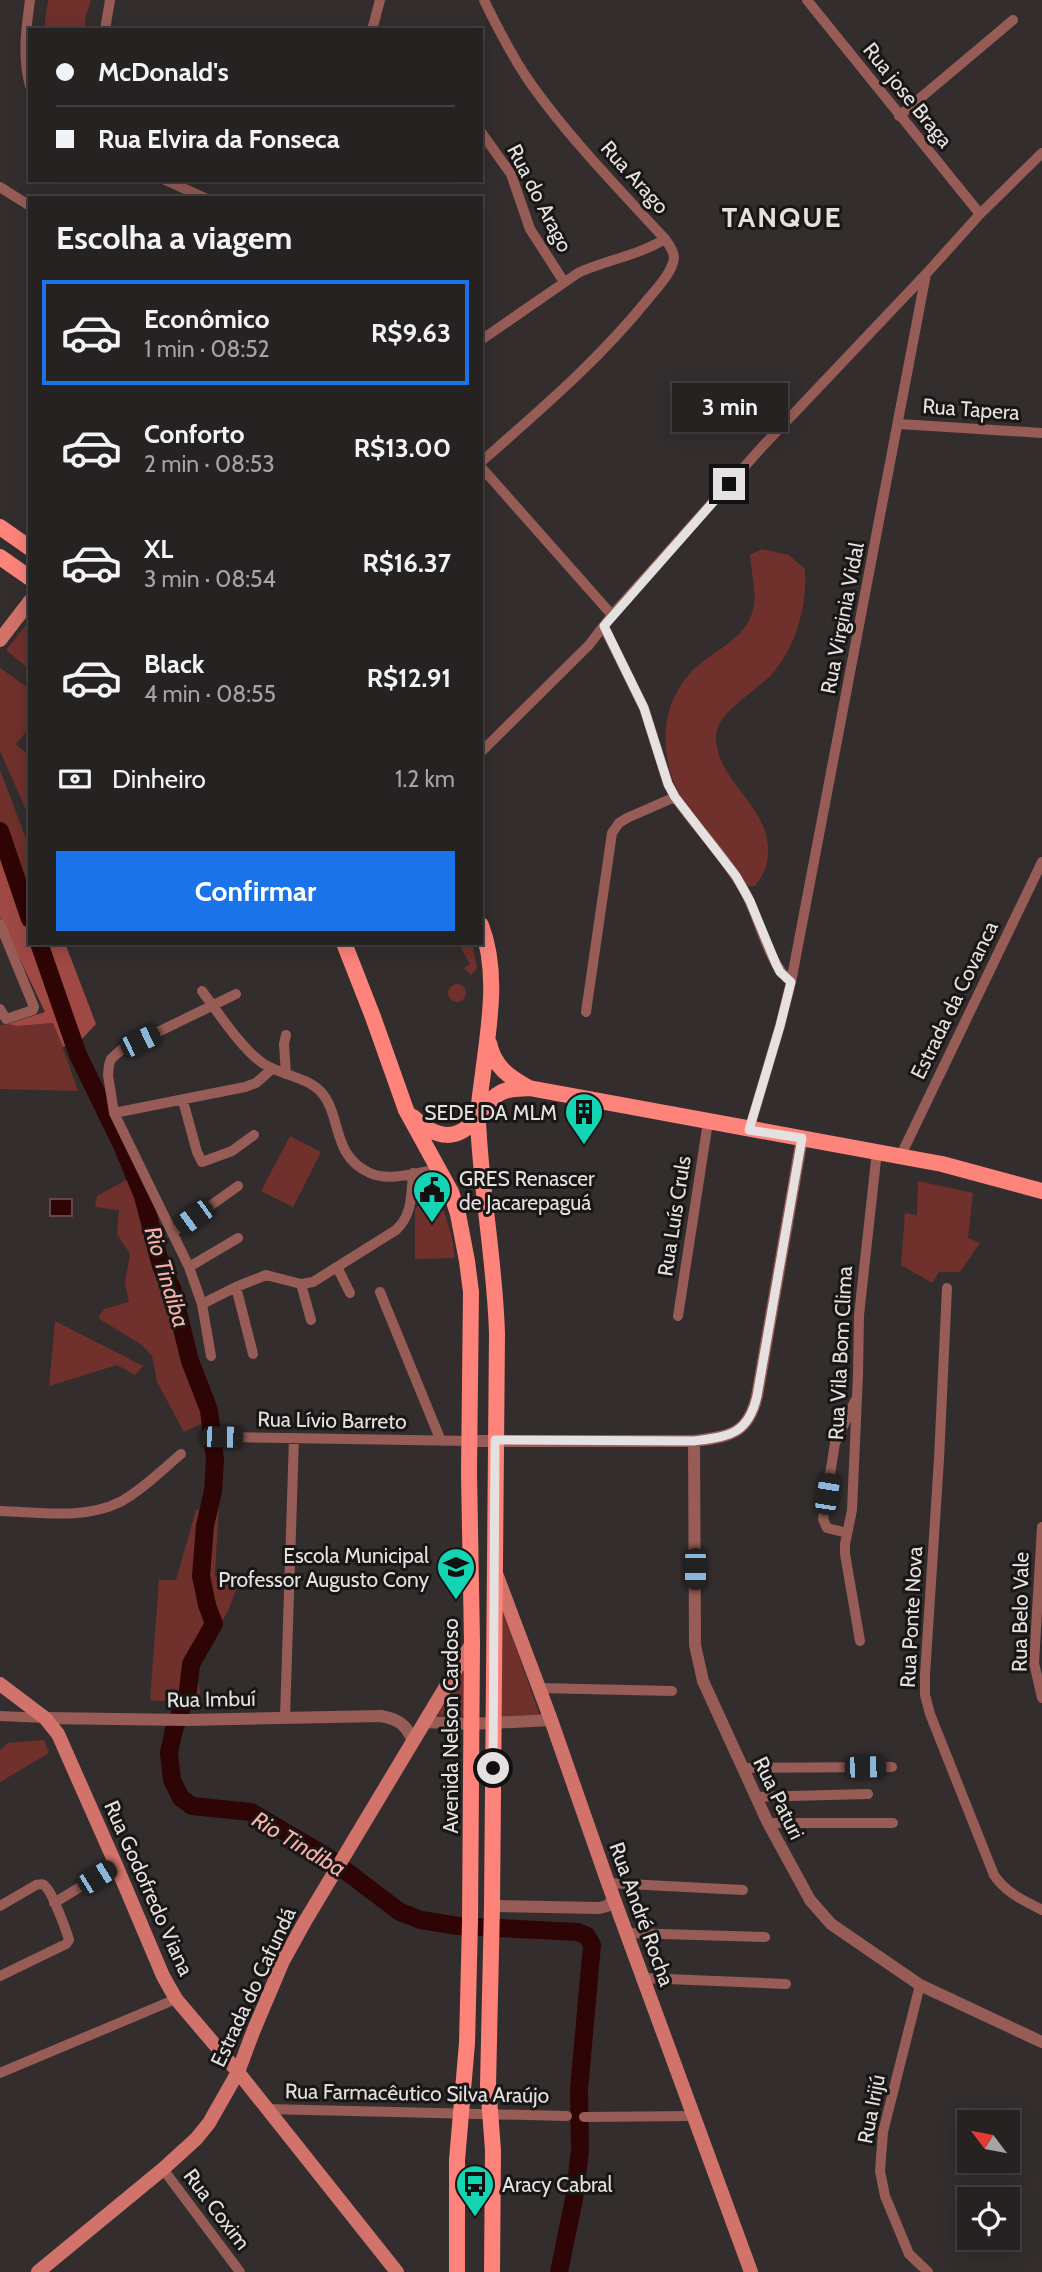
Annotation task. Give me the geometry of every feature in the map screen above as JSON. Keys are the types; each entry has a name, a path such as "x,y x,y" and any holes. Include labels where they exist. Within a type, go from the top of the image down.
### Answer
{"main road":[{"path":"0,527 28,547"},
{"path":"0,557 28,577"},
{"path":"0,640 28,605"},
{"name":"Avenida Nelson Cardoso","path":"483,933 489,956 491,992 478,1117 484,1198 495,1286 497,1379 488,2085 494,2165 492,2272"},
{"name":"Avenida Nelson Cardoso","path":"345,945 406,1111 451,1192 458,1214 471,1292 470,1927 467,2043 457,2160 457,2272"},
{"path":"488,1032 489,1046 498,1066 507,1076 529,1088"},
{"path":"406,1111 428,1130 446,1136 459,1133 478,1117 499,1093 529,1088 749,1130 877,1151 988,1174 1042,1191"},
{"name":"Rua André Rocha","path":"494,1570 751,2272"},
{"name":"Estrada do Cafundá","path":"41,2271 163,2169 196,2139 209,2123 238,2072 284,1961 333,1872 472,1642"},
{"name":"Rua Godofredo Viana","path":"0,1684 45,1718 58,1734 117,1864 163,1976 176,1999 238,2072 397,2272"}],"street":[{"path":"28,77 24,48 30,0"},
{"path":"105,28 110,0"},
{"path":"373,28 380,0"},
{"name":"Rua Arago","path":"483,339 564,282 591,267 638,253 664,239 563,126 531,84 484,0"},
{"name":"Rua jose Braga","path":"807,0 980,214"},
{"path":"899,116 1013,20"},
{"name":"Rua do Arago","path":"483,135 511,174 530,229 564,282"},
{"path":"483,750 569,666 761,447 980,214 1042,153"},
{"path":"171,182 201,196"},
{"path":"0,187 28,205"},
{"path":"483,462 573,380 631,320 670,269 674,257 664,239"},
{"name":"Rua Virginia Vidal","path":"749,1130 791,982 926,274"},
{"name":"Rua Tapera","path":"899,424 1042,433"},
{"path":"483,466 612,615"},
{"path":"604,626 644,708 668,784 736,876 750,901 780,972 791,982"},
{"path":"586,1012 612,833 626,818 675,797"},
{"name":"Estrada da Covanca","path":"901,1156 1042,862"},
{"path":"0,924 34,1007 33,1010 6,1019 0,1009"},
{"path":"202,990 256,1059 321,1091 326,1098 341,1143 359,1166 377,1175 439,1169"},
{"path":"211,1356 202,1304 189,1267 114,1114 108,1075 109,1065 116,1054 236,994"},
{"path":"286,1035 286,1074"},
{"path":"114,1114 245,1087 256,1083 272,1069"},
{"path":"183,1101 202,1162 232,1151 254,1135"},
{"name":"Rua Luís Cruls","path":"678,1316 708,1122"},
{"name":"Rua Lívio Barreto","path":"222,1437 441,1441 694,1441 737,1432 746,1424 754,1410 802,1138"},
{"name":"Rua Vila Bom Clima","path":"860,1641 845,1554 852,1510 860,1295 877,1151"},
{"path":"202,1304 267,1275 301,1283 313,1282 396,1230 404,1222 409,1213 413,1173"},
{"path":"172,1233 238,1186"},
{"path":"189,1267 238,1238"},
{"path":"337,1267 350,1293"},
{"path":"301,1283 311,1320"},
{"path":"236,1287 253,1354"},
{"name":"Rua Ponte Nova","path":"947,1288 925,1695 930,1714 994,1875 1010,1893 1042,1910"},
{"name":"Rua Lívio Barreto","path":"380,1292 441,1441"},
{"path":"847,1533 827,1528 823,1519 835,1443 856,1400"},
{"path":"285,1717 294,1438"},
{"name":"Rua Paturi","path":"694,1441 695,1645 703,1681 768,1823 810,1900 831,1924 919,1984 1042,2042"},
{"path":"0,1511 75,1513 99,1510 121,1501 181,1454"},
{"name":"Rua Belo Vale","path":"1042,1527 1034,1663 1042,1698"},
{"path":"538,1688 671,1691"},
{"name":"Rua Imbuí","path":"0,1716 186,1720 391,1718 404,1725 412,1739"},
{"path":"424,1722 471,1724 551,1720"},
{"path":"742,1768 892,1766"},
{"path":"756,1797 868,1794"},
{"path":"768,1823 893,1823"},
{"path":"54,1903 117,1864"},
{"path":"608,1883 743,1891"},
{"path":"0,1906 39,1884 46,1886 69,1937 68,1942 0,1976"},
{"path":"492,1906 598,1908 607,1906 614,1899"},
{"path":"627,1933 765,1937"},
{"path":"643,1978 786,1984"},
{"name":"Rua Irijú","path":"919,1984 883,2132 880,2171 885,2196 909,2254 928,2272"},
{"path":"0,2073 176,1999"},
{"name":"Rua Farmacêutico Silva Araújo","path":"267,2109 567,2116"},
{"path":"584,2117 694,2116"},
{"name":"Rua Coxim","path":"163,2169 240,2272"}],"shaded area":[{"path":"48,0 91,0 85,28 44,28"},
{"path":"762,549 789,555 805,569 805,583 799,624 788,651 772,674 730,710 718,727 716,736 718,753 757,813 768,847 763,874 755,886 748,886 682,800 668,764 666,732 668,716 680,686 698,665 739,634 750,618 755,595 750,555"},
{"path":"28,622 28,668 6,650"},
{"path":"0,668 28,688 28,729 16,744 28,754 28,814 0,751"},
{"path":"0,770 28,844 28,892 0,822"},
{"path":"0,822 28,892 28,945 66,945 96,1024 81,1040 63,1047 53,1023 17,1026 8,1024 45,1012 0,917"},
{"path":"459,945 472,945 477,968 471,975 464,968 470,964"},
{"path":"457,984 463,987 466,993 463,999 457,1002 451,999 448,993 451,987"},
{"path":"54,1023 78,1091 0,1089 0,1025"},
{"path":"290,1136 321,1152 293,1207 261,1191"},
{"path":"128,1179 179,1322 187,1363 204,1407 206,1421 184,1432 157,1382 152,1356 142,1345 98,1318 104,1309 129,1302 125,1283 130,1254 117,1234 119,1210 95,1207 97,1196"},
{"path":"918,1181 973,1193 968,1238 980,1243 960,1272 939,1272 932,1283 901,1265 905,1213 917,1215"},
{"name":"GRES Renascer de Jacarepaguá","path":"436,1185 452,1238 455,1258 415,1259 415,1209 421,1202 436,1203"},
{"path":"50,1199 72,1199 72,1216 50,1216"},
{"path":"55,1321 143,1366 135,1375 117,1365 49,1386"},
{"path":"219,1503 215,1576 237,1587 228,1611 196,1672 202,1704 150,1700 159,1580 176,1580 196,1510"},
{"path":"502,1608 540,1716 498,1718"},
{"path":"468,1654 467,1716 431,1715"},
{"path":"44,1740 49,1753 0,1782 0,1750 8,1743"}],"waterway":[{"name":"Rio Tindiba","path":"0,831 28,913"},
{"name":"Rio Tindiba","path":"40,945 78,1055 122,1145 143,1196 161,1266 172,1288 190,1361 209,1410 215,1459 201,1576 214,1624 191,1664 188,1691 169,1753 172,1780 181,1798 192,1806 251,1812 326,1856 400,1912 421,1920 458,1926 578,1932 587,1936 592,1945 579,2089 580,2151 574,2199 559,2272"}],"place":[{"name":"SEDE DA MLM","path":"584,1146"},
{"name":"GRES Renascer de Jacarepaguá","path":"432,1224"},
{"name":"Escola Municipal Professor Augusto Cony","path":"456,1601"},
{"name":"Aracy Cabral","path":"475,2218"}],"district":[{"name":"TANQUE","path":"782,217"}],"route":[{"path":"493,1768 495,1440 694,1441 726,1436 737,1432 746,1424 754,1410 757,1396 802,1138 749,1130 791,982 780,972 750,901 736,876 687,815 668,784 644,708 604,626 729,484"}]}
